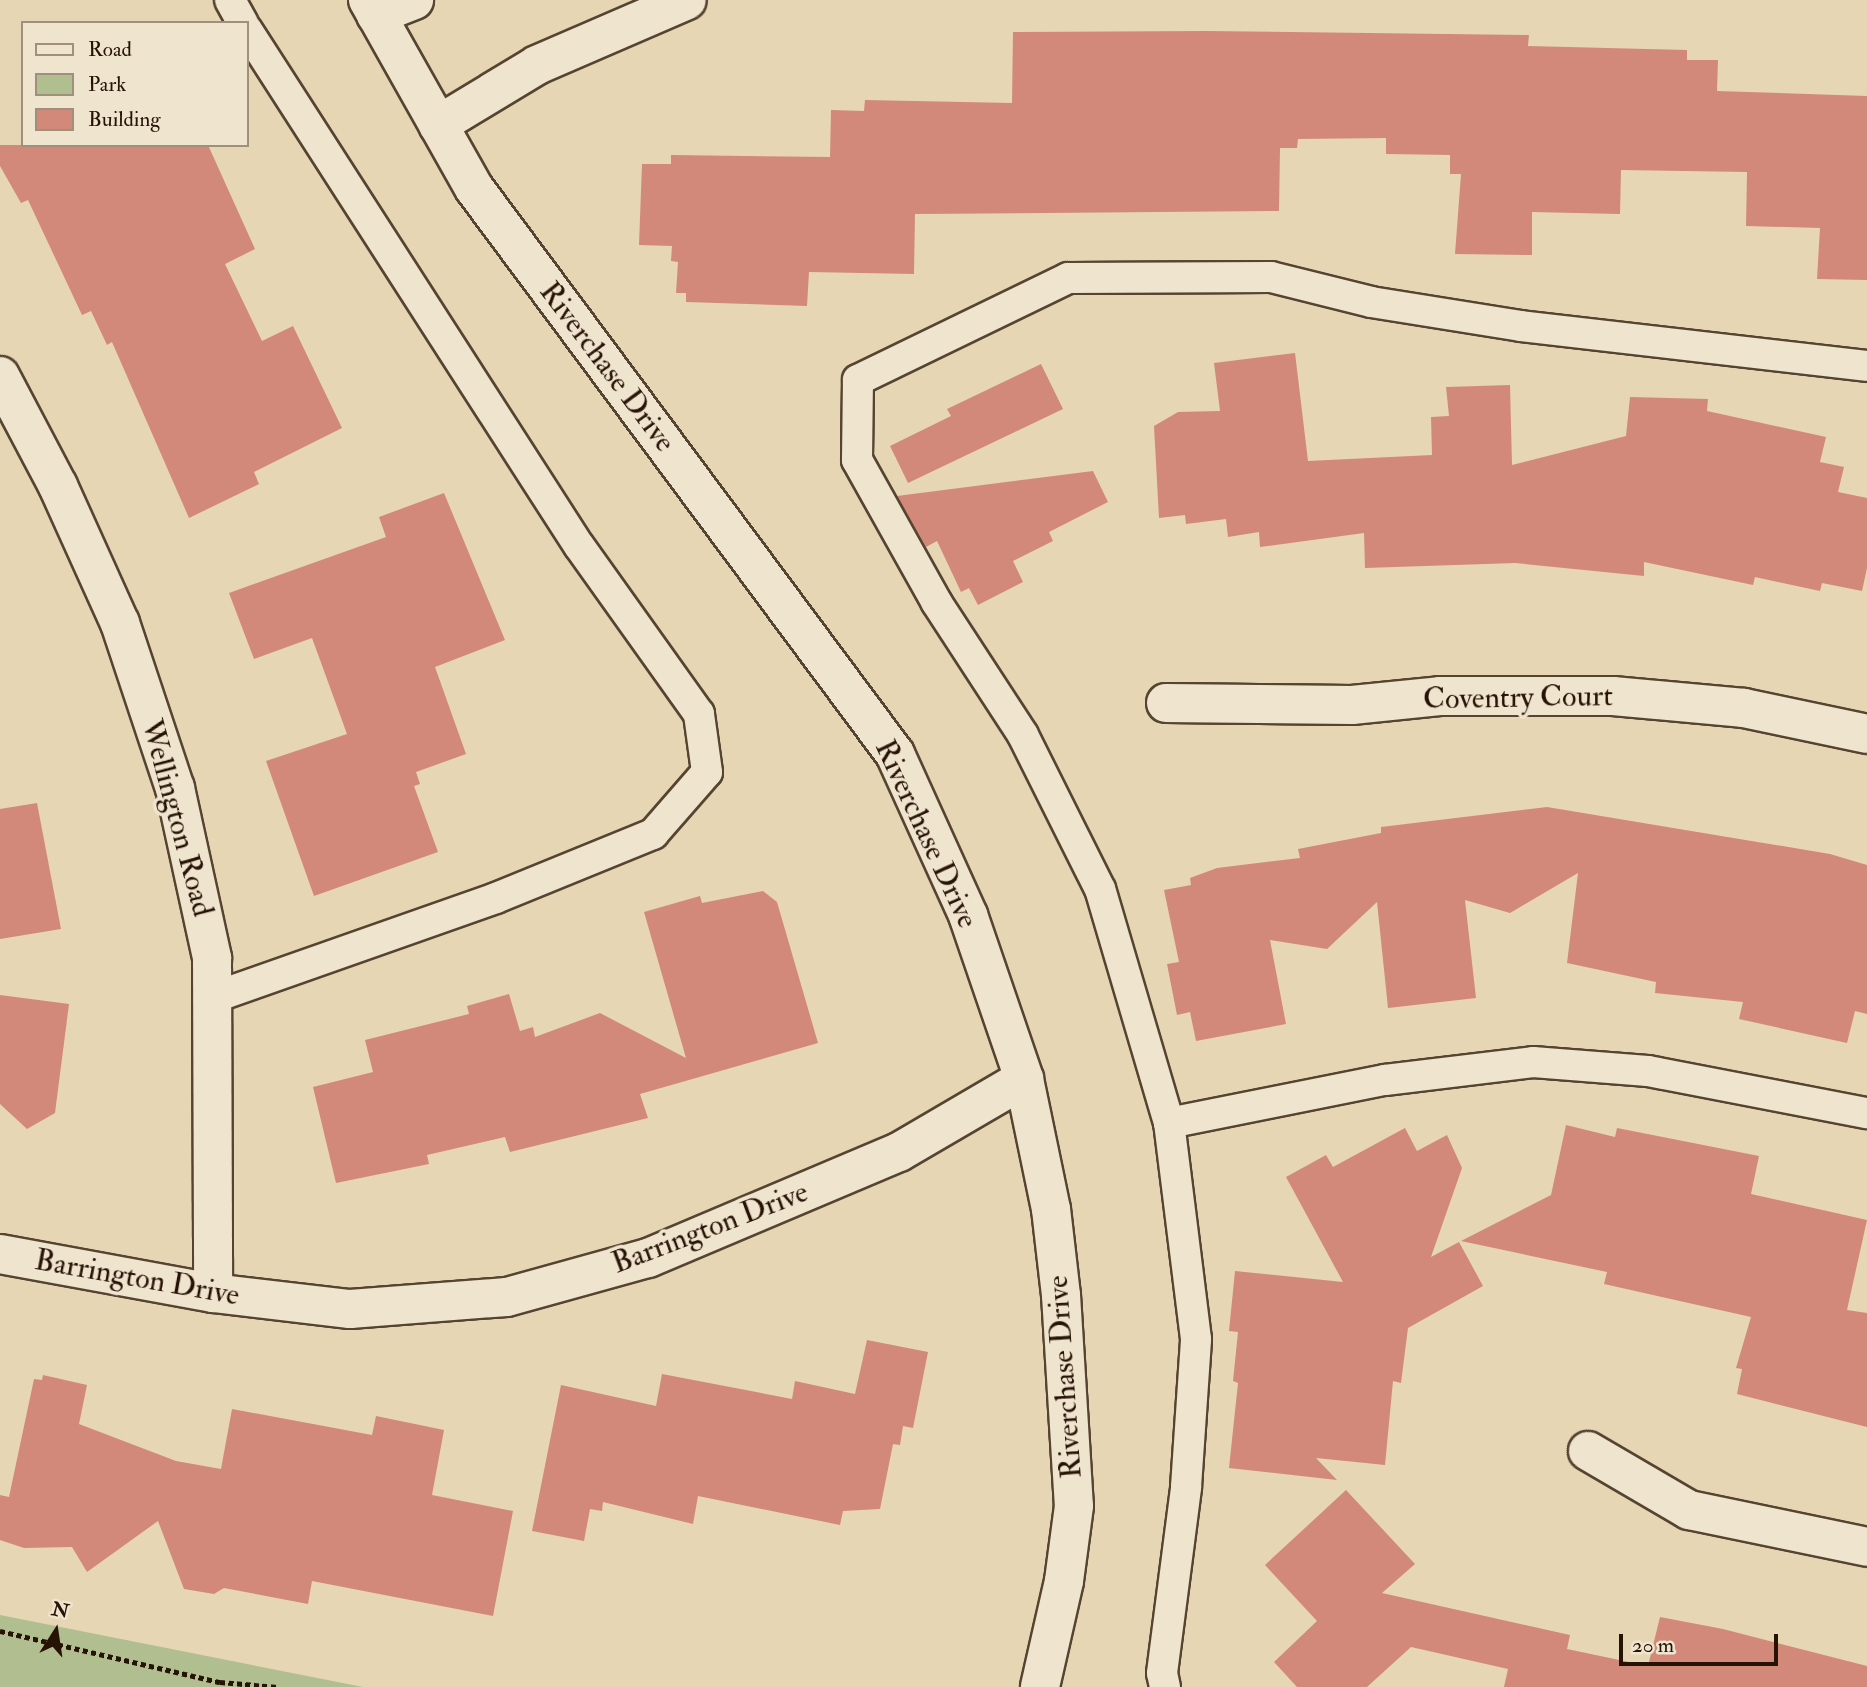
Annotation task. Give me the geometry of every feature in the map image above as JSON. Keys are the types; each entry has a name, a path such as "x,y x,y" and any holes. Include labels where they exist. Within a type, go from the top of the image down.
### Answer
{"street":[{"path":"372,8 414,0"},
{"path":"438,125 537,65 687,0"},
{"name":"Riverchase Drive","path":"372,8 474,188 895,754 968,915 1024,1079 1051,1209 1074,1506 1064,1581 1040,1687"},
{"name":"Wellington Road","path":"0,376 58,486 120,623 175,788 212,958 214,1293"},
{"name":"Coventry Court","path":"1166,703 1352,705 1440,696 1613,696 1744,708 1867,734"},
{"name":"Barrington Drive","path":"0,1254 214,1293 350,1309 507,1297 648,1258 899,1152 1024,1079"},
{"path":"1588,1451 1689,1510 1867,1547"}],"lane":[{"path":"230,0 242,21"},
{"path":"212,998 496,898 653,834 707,772 699,714 579,546 248,32"},
{"path":"1165,1687 1162,1673 1186,1487 1196,1339 1169,1123 1100,889 1023,735 937,603 857,460 859,380 1068,278 1271,277 1371,302 1521,326 1867,366"},
{"path":"1169,1123 1385,1080 1533,1062 1648,1071 1867,1113"}],"path":[{"path":"0,1631 220,1682 278,1687"}],"green space":[{"path":"0,1615 363,1687 0,1687"}],"building":[{"path":"1206,31 1529,35 1528,46 1687,50 1687,60 1718,60 1717,91 1867,96 1867,280 1817,279 1820,228 1746,226 1747,172 1621,170 1620,214 1532,212 1532,255 1455,254 1461,174 1450,174 1450,155 1386,154 1386,138 1298,139 1297,148 1280,148 1279,211 915,214 914,274 809,272 807,306 686,302 686,293 676,293 678,262 671,261 672,246 639,245 642,164 671,164 671,155 830,157 831,110 864,111 865,100 1012,103 1013,32"},
{"path":"0,145 209,147 255,249 225,264 262,341 293,326 342,428 254,472 259,484 189,518 112,342 107,345 91,311 82,315 28,200 21,203 0,166"},
{"path":"1295,353 1308,461 1432,455 1431,417 1449,416 1446,387 1510,385 1512,465 1626,436 1630,397 1708,399 1707,411 1826,437 1820,462 1844,467 1838,492 1867,498 1867,568 1862,591 1822,583 1820,591 1755,577 1753,585 1644,562 1644,576 1515,563 1365,568 1364,533 1260,547 1259,532 1228,537 1226,519 1186,524 1185,515 1159,518 1154,426 1178,412 1220,411 1214,363"},
{"path":"1041,364 1063,409 908,483 890,446 951,416 947,409"},
{"path":"1093,471 1108,502 1049,532 1053,541 1013,561 1023,582 978,605 969,588 961,592 937,541 926,547 897,496"},
{"path":"444,493 505,640 435,667 466,754 416,772 420,784 414,786 438,852 314,896 266,761 347,734 312,638 254,659 229,593 386,537 379,517"},
{"path":"37,803 61,929 0,939 0,809"},
{"path":"1547,807 1830,854 1867,865 1867,1014 1855,1011 1847,1043 1739,1019 1743,1002 1655,993 1656,982 1567,963 1578,873 1510,913 1465,900 1476,998 1388,1008 1377,902 1327,949 1270,940 1286,1024 1196,1041 1190,1012 1177,1015 1167,964 1179,962 1164,890 1191,885 1190,878 1217,868 1300,858 1298,849 1381,833 1381,827"},
{"path":"763,891 777,902 818,1043 640,1094 648,1118 510,1152 505,1137 427,1155 429,1164 336,1183 313,1087 373,1072 365,1040 469,1014 467,1006 509,994 520,1031 533,1027 535,1037 600,1013 686,1058 644,912 700,896 702,903"},
{"path":"0,995 69,1004 55,1113 27,1129 0,1104"},
{"path":"1566,1125 1615,1137 1617,1128 1759,1156 1751,1194 1867,1220 1847,1310 1867,1313 1867,1427 1737,1394 1742,1369 1736,1368 1751,1317 1604,1284 1607,1272 1461,1241 1551,1195"},
{"path":"1405,1128 1417,1151 1447,1135 1462,1168 1431,1257 1459,1242 1483,1286 1408,1328 1401,1383 1393,1381 1385,1465 1316,1458 1337,1480 1229,1468 1238,1383 1233,1381 1238,1332 1229,1331 1235,1271 1343,1282 1286,1177 1326,1155 1333,1167"},
{"path":"867,1340 928,1352 913,1428 903,1426 900,1445 893,1444 880,1509 843,1511 840,1525 698,1496 693,1524 603,1502 602,1511 590,1509 584,1541 532,1531 561,1385 656,1406 662,1374 792,1399 795,1381 855,1394"},
{"path":"43,1375 87,1385 79,1424 176,1461 221,1469 232,1409 372,1435 376,1416 444,1430 432,1495 513,1511 493,1616 312,1581 308,1604 224,1588 214,1594 184,1589 158,1521 87,1572 72,1547 24,1548 0,1540 0,1495 9,1497 34,1379 42,1380"},
{"path":"1346,1490 1415,1564 1382,1593 1570,1635 1567,1649 1648,1666 1660,1617 1723,1629 1867,1666 1867,1687 1504,1687 1508,1669 1411,1647 1367,1687 1297,1687 1274,1662 1317,1621 1265,1565"}]}
